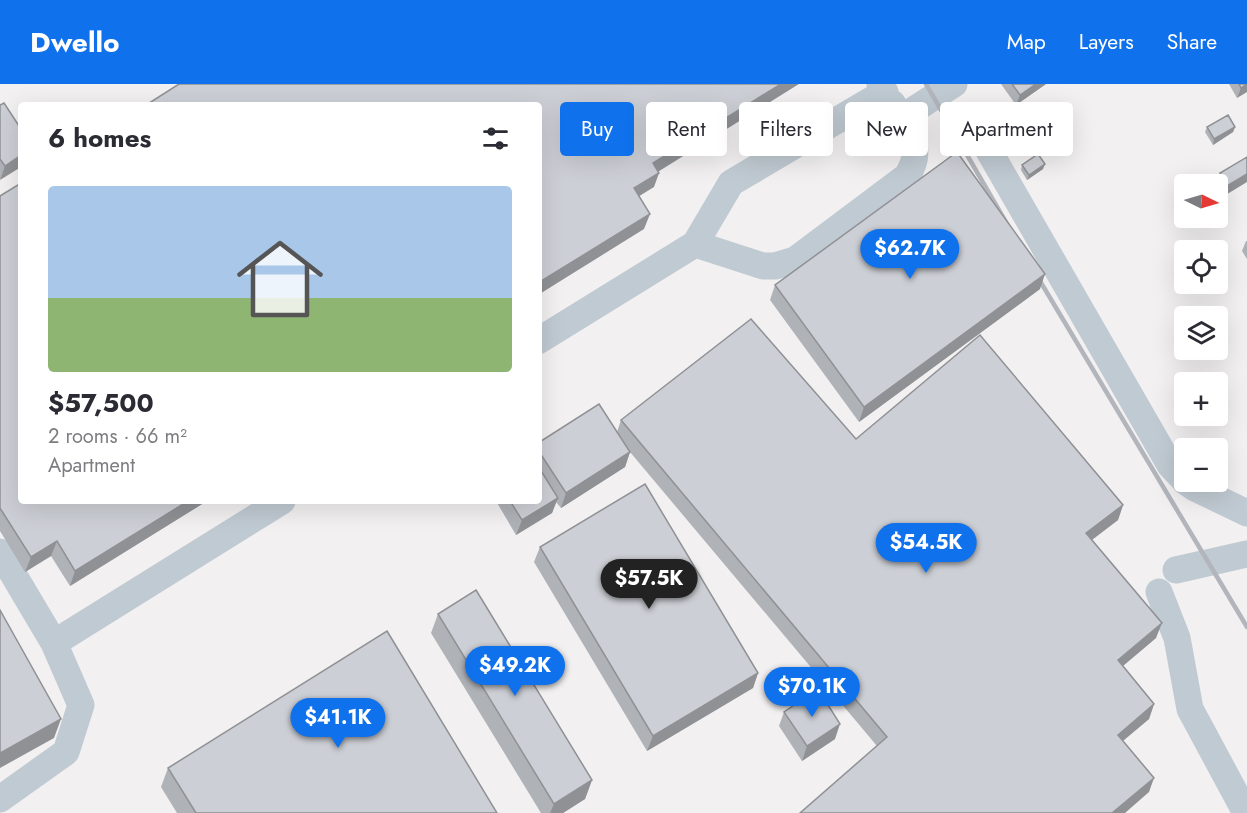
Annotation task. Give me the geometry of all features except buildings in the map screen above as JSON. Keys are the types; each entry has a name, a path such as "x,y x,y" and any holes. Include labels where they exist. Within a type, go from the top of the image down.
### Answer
{"lane":[{"path":"926,102 954,84"},
{"path":"542,339 694,244 731,183 882,88 891,102"},
{"path":"694,244 764,266 775,266 795,260 907,176 913,167 916,156"},
{"path":"992,156 1174,469"},
{"path":"1208,492 1243,509"},
{"path":"54,643 277,504"},
{"path":"0,552 54,643 81,705 66,752 0,799"},
{"path":"1176,570 1247,554"},
{"path":"1159,592 1177,638 1190,709 1246,813"}],"railway":[{"path":"926,84 1007,224"},
{"path":"1034,271 1247,627"}]}
